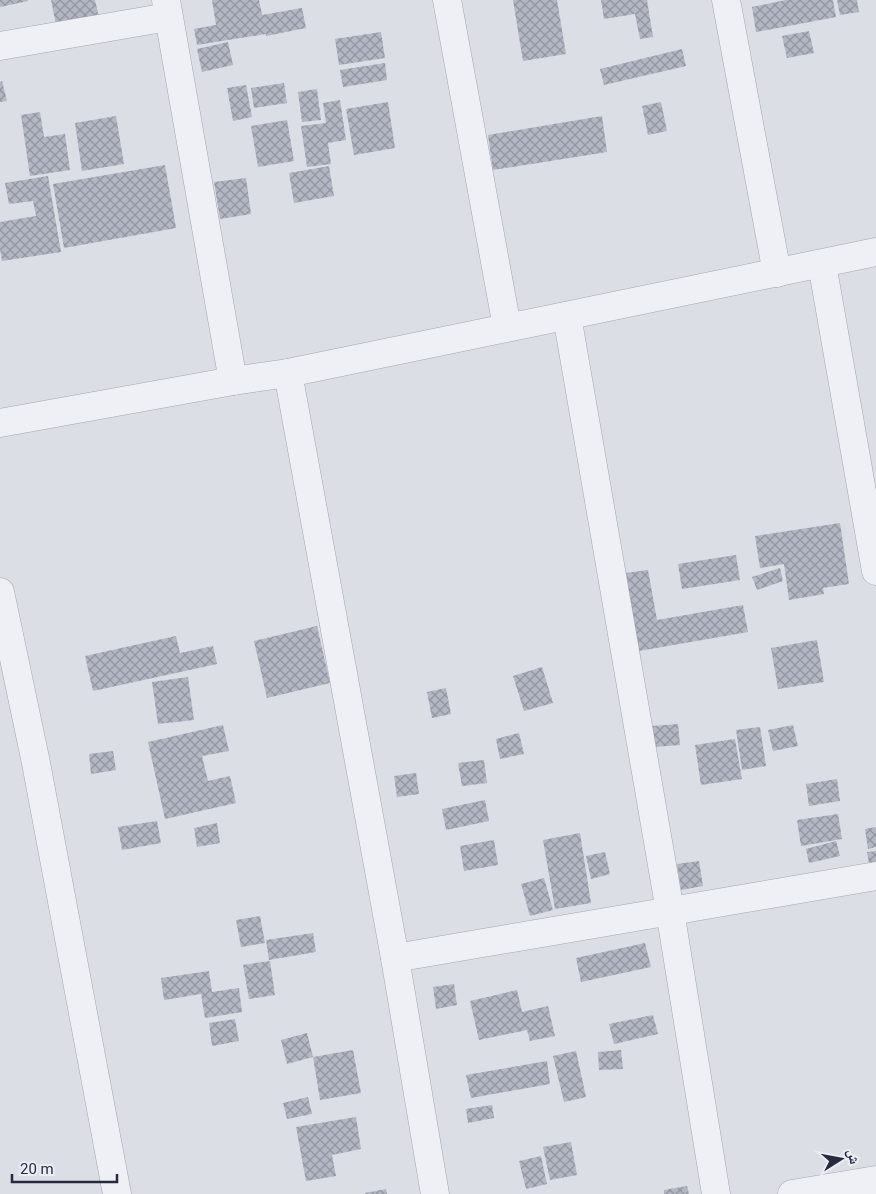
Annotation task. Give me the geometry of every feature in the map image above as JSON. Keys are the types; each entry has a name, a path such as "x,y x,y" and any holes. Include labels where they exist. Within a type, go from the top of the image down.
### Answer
{"street":[{"path":"447,0 507,327"},
{"path":"726,0 778,273"},
{"path":"0,46 167,8 233,381"},
{"path":"0,423 233,381 288,373 876,252"},
{"path":"822,264 876,571"},
{"path":"567,316 670,911 716,1194"},
{"path":"288,373 395,958 435,1194"},
{"path":"0,592 36,763 117,1194"},
{"path":"395,958 876,876"},
{"path":"792,1194 876,1180"}],"building":[{"path":"0,0 28,0 28,1 0,7"},
{"path":"51,0 95,0 103,35 60,44"},
{"path":"212,0 259,0 262,15 302,8 306,28 266,36 266,34 197,45 194,29 216,25"},
{"path":"513,0 557,0 566,54 523,61"},
{"path":"601,0 647,0 653,37 640,39 635,14 604,19"},
{"path":"786,0 833,0 836,17 756,32 752,7"},
{"path":"837,0 857,0 859,12 840,15"},
{"path":"809,31 814,53 787,58 782,36"},
{"path":"381,32 385,58 339,65 335,39"},
{"path":"228,42 233,65 202,72 197,49"},
{"path":"682,49 686,66 604,85 600,69"},
{"path":"385,63 387,80 343,87 340,70"},
{"path":"2,81 7,101 0,102 0,82"},
{"path":"284,83 287,103 254,108 251,88"},
{"path":"246,85 252,117 233,121 227,88"},
{"path":"317,89 321,120 302,122 298,92"},
{"path":"340,100 346,140 328,143 331,164 307,167 301,126 326,123 323,103"},
{"path":"388,102 395,148 354,155 346,109"},
{"path":"661,102 667,131 648,135 642,106"},
{"path":"40,112 44,137 65,134 70,170 30,176 21,115"},
{"path":"116,116 124,164 82,171 75,123"},
{"path":"602,116 607,152 493,170 488,135"},
{"path":"287,120 294,161 258,167 251,126"},
{"path":"165,165 176,228 64,248 53,184"},
{"path":"329,166 334,196 294,203 289,173"},
{"path":"48,176 61,252 2,261 0,222 36,216 33,201 9,204 5,183"},
{"path":"246,178 251,214 220,219 214,182"},
{"path":"840,523 849,584 823,588 824,594 789,600 784,564 760,568 755,536"},
{"path":"736,555 740,580 682,589 678,564"},
{"path":"780,568 783,581 757,590 752,577"},
{"path":"648,570 657,620 743,605 748,632 639,651 626,573"},
{"path":"317,626 330,683 267,698 254,641"},
{"path":"176,636 180,653 213,646 217,664 93,691 85,656"},
{"path":"817,640 824,682 778,689 771,648"},
{"path":"542,667 553,703 524,711 513,676"},
{"path":"188,677 194,720 158,724 152,682"},
{"path":"446,688 451,714 432,718 427,692"},
{"path":"678,724 680,745 654,747 652,726"},
{"path":"223,725 229,751 202,756 208,781 230,776 236,803 165,819 148,742"},
{"path":"793,725 798,746 773,751 768,730"},
{"path":"760,727 766,766 742,770 736,730"},
{"path":"519,733 524,754 500,759 496,739"},
{"path":"735,739 742,779 701,785 695,745"},
{"path":"113,751 116,770 91,774 89,754"},
{"path":"484,760 487,783 462,786 458,763"},
{"path":"416,773 419,794 397,797 394,776"},
{"path":"837,779 840,801 809,806 806,784"},
{"path":"485,800 489,821 446,830 442,809"},
{"path":"838,814 842,839 801,846 797,820"},
{"path":"157,821 161,843 122,850 118,827"},
{"path":"217,823 220,843 197,847 194,828"},
{"path":"876,827 876,847 868,849 865,829"},
{"path":"580,833 591,903 555,909 543,840"},
{"path":"494,840 498,865 464,871 460,846"},
{"path":"836,841 840,856 809,863 806,849"},
{"path":"876,851 876,869 870,869 867,852"},
{"path":"605,852 610,874 591,879 586,856"},
{"path":"699,861 703,886 681,890 677,864"},
{"path":"544,878 553,910 530,916 521,884"},
{"path":"260,916 265,943 241,947 236,920"},
{"path":"313,933 316,952 269,960 266,940"},
{"path":"645,943 651,967 581,982 576,958"},
{"path":"270,961 275,995 249,999 243,965"},
{"path":"209,971 212,992 239,988 242,1012 205,1018 201,994 164,1000 161,978"},
{"path":"454,984 457,1005 436,1009 433,987"},
{"path":"517,990 522,1012 548,1006 555,1036 530,1041 527,1030 479,1040 470,1001"},
{"path":"653,1015 658,1034 614,1044 609,1024"},
{"path":"235,1019 239,1041 212,1046 209,1023"},
{"path":"307,1033 313,1057 287,1064 281,1040"},
{"path":"353,1050 361,1093 320,1100 313,1057"},
{"path":"621,1050 623,1069 599,1070 598,1052"},
{"path":"576,1051 586,1097 564,1102 553,1056"},
{"path":"547,1061 550,1084 471,1098 466,1075"},
{"path":"308,1097 312,1114 287,1119 283,1103"},
{"path":"492,1105 494,1118 468,1123 466,1109"},
{"path":"356,1117 361,1149 332,1155 336,1176 306,1181 296,1127"},
{"path":"571,1142 577,1175 550,1180 543,1147"},
{"path":"541,1156 547,1184 526,1189 519,1161"},
{"path":"687,1186 689,1194 664,1194 664,1190"},
{"path":"386,1189 387,1194 365,1194 365,1193"}]}
